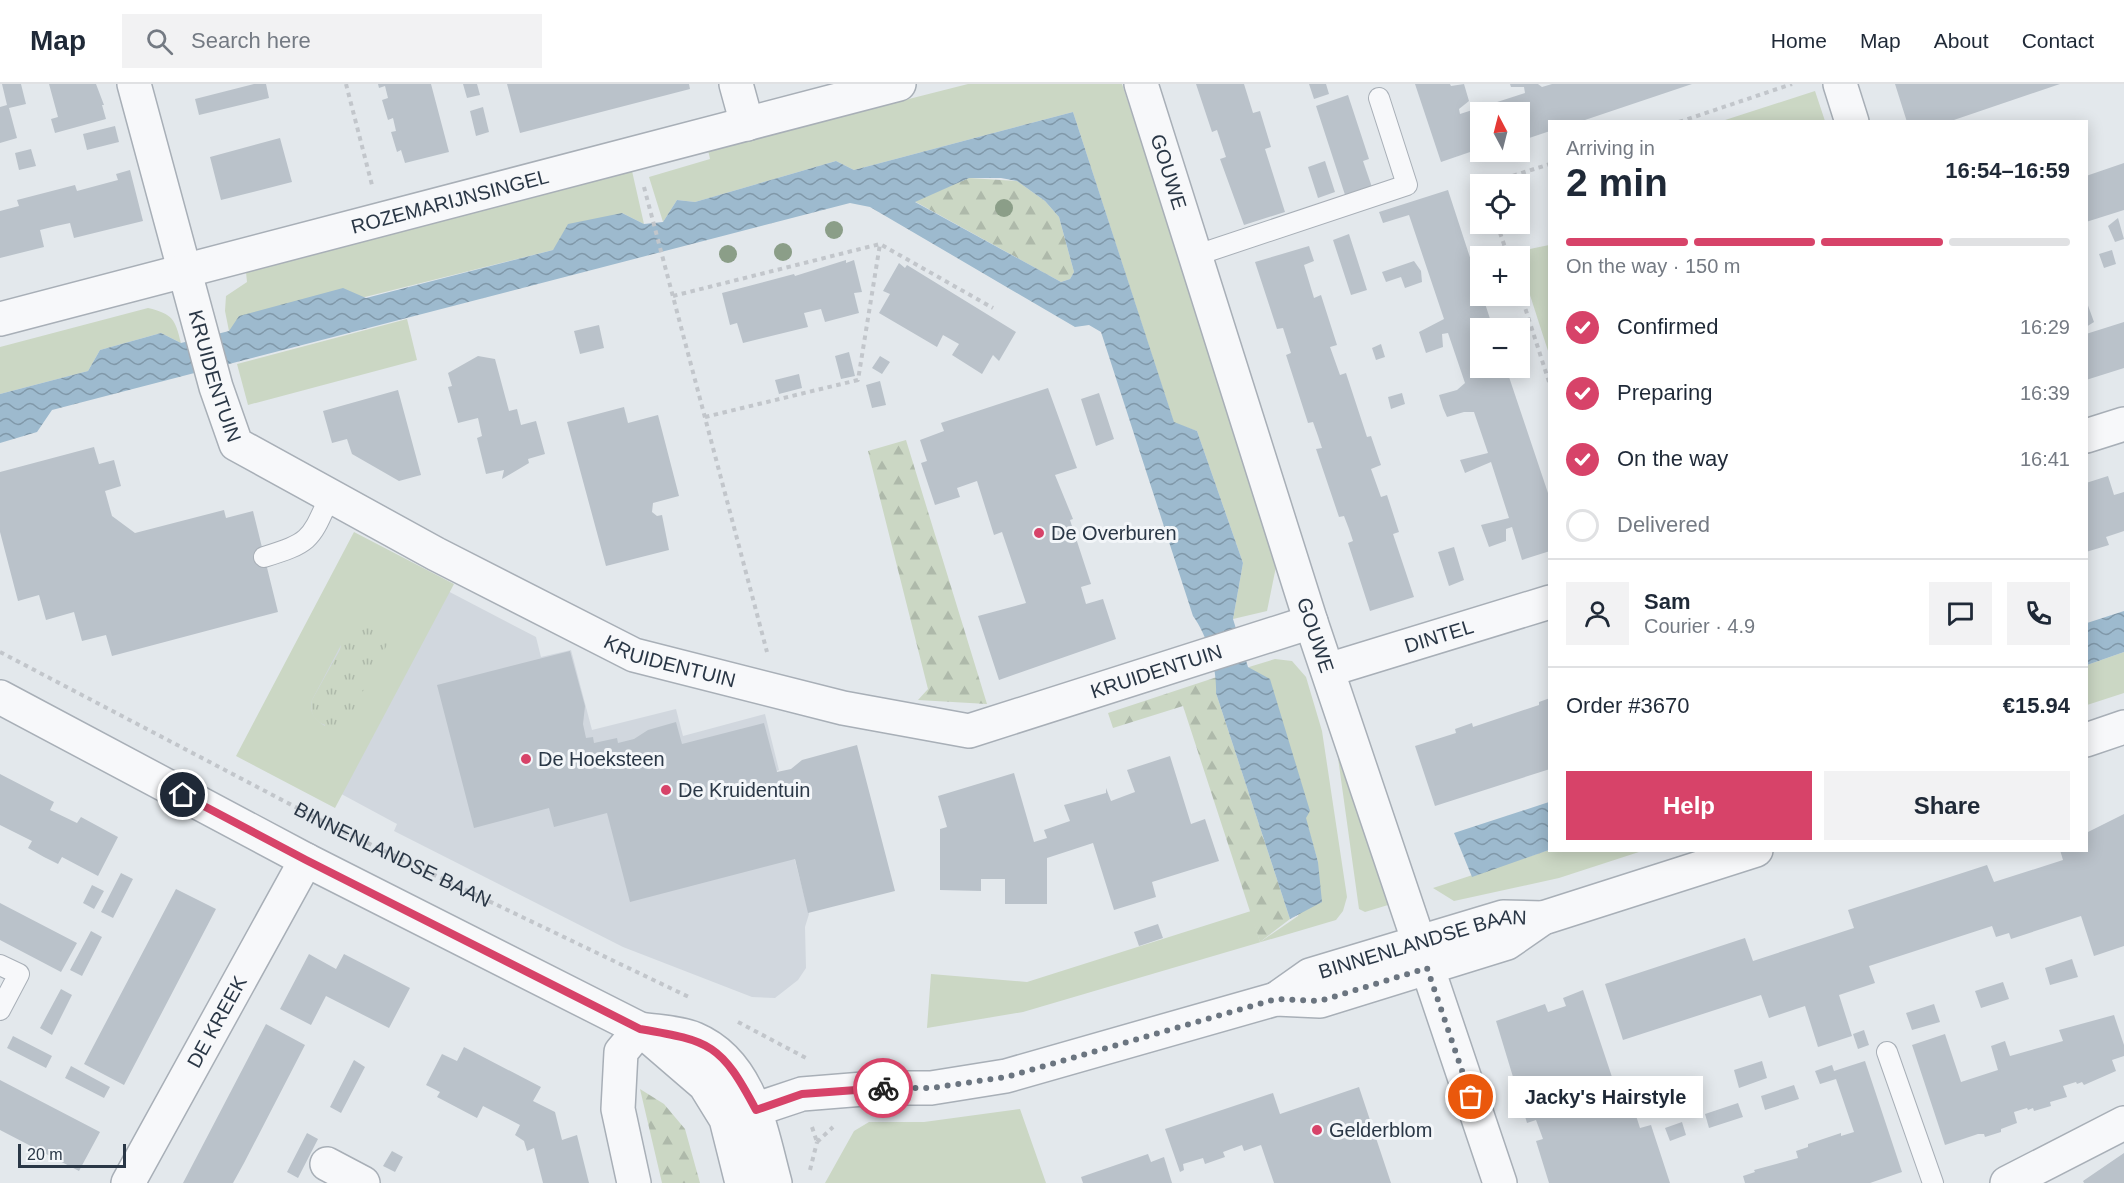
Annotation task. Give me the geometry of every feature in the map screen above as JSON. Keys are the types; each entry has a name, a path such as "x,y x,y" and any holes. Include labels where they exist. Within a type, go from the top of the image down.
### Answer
{"street":[{"name":"KRUIDENTUIN","path":"134,84 216,387 236,444 436,554 633,655 778,693 969,731 1311,622"},
{"path":"736,84 747,124"},
{"name":"ROZEMARIJNSINGEL","path":"0,319 899,84"},
{"name":"GOUWE","path":"1141,84 1311,622 1500,1183"},
{"path":"1840,84 1851,120"},
{"path":"2088,435 2124,424"},
{"name":"DINTEL","path":"1328,670 1548,603"},
{"path":"0,697 306,860 640,1029 693,1038 714,1050 736,1072 741,1115 742,1183"},
{"path":"2088,739 2124,727"},
{"name":"BINNENLANDSE BAAN","path":"741,1115 802,1094 876,1088 931,1088 1006,1077 1276,999 1310,975 1423,955 1503,917 1543,918 1750,852"},
{"name":"DE KREEK","path":"128,1183 306,860"},
{"path":"634,1183 618,1109 621,1052 640,1029"},
{"path":"741,1115 775,1183"},
{"path":"2007,1183 2124,1123"},
{"path":"327,1164 363,1183"}],"lane":[{"path":"1194,256 1407,185 1379,98"},
{"path":"264,557 296,547 312,535 330,496"},
{"path":"0,965 19,974 0,1010"},
{"path":"1887,1052 1933,1183"}],"path":[{"path":"346,84 382,220"},
{"path":"1684,120 1792,84"},
{"path":"1518,174 1548,165"},
{"path":"652,214 778,693"},
{"path":"673,296 880,244 993,308"},
{"path":"705,417 858,380 880,244"},
{"path":"1525,306 1548,379"},
{"name":"BINNENLANDSE BAAN","path":"0,652 324,822 697,1001"},
{"path":"734,1020 791,1051"},
{"path":"809,1173 817,1142"}],"shaded area":[{"name":"De Hoeksteen","path":"352,541 536,637 541,657 571,650 592,730 676,709 683,736 765,714 779,770 772,773 809,914 805,927 806,968 798,980 775,998 752,997 623,947 394,831 397,824 256,748"}],"green space":[{"path":"968,84 1122,84 1278,557 1267,611 1233,619 1243,563 1197,431 1174,423 1073,112 854,170 836,161 695,202 677,200 663,222 649,177 710,159 708,150"},
{"path":"1815,91 1825,120 1725,120"},
{"path":"632,171 644,224 622,213 553,250 229,331 225,311 226,296 247,282 246,272"},
{"path":"969,178 1017,181 1045,201 1059,217 1074,272 1070,279 1061,282 914,201"},
{"path":"1548,245 1548,351 1530,295 1530,249"},
{"path":"148,308 168,315 172,319 181,343 161,333 100,350 88,371 0,394 0,347"},
{"path":"407,319 417,360 248,405 237,364"},
{"path":"906,440 987,704 918,700 928,689 868,451"},
{"path":"354,532 454,584 335,808 236,756","holes":["341,645 325,726 313,715 312,700"]},
{"path":"365,621 380,627 389,641 347,722 333,726 320,723 313,714 312,700 352,628"},
{"path":"2124,652 2124,693 2088,705 2088,665"},
{"path":"1275,659 1292,661 1306,677 1322,731 1347,897 1343,911 1336,920 1023,1012 927,1028 931,974 1027,982 1251,911 1260,942 1298,916 1318,862 1305,817 1249,667"},
{"path":"1217,677 1216,693 1290,919 1260,942 1183,706 1113,728 1108,713"},
{"path":"1334,729 1387,893 1388,905 1365,912 1359,909"},
{"path":"1548,850 1639,852 1559,878 1454,901 1433,888"},
{"path":"640,1089 664,1104 685,1129 700,1183 662,1183"},
{"path":"1020,1109 1046,1183 825,1183 854,1131 869,1122 924,1122"}],"water":[{"path":"1073,112 1174,422 1197,431 1243,563 1233,619 1248,667 1270,679 1310,811 1306,818 1318,862 1322,902 1290,919 1216,693 1215,673 1210,653 1203,633 1193,616 1101,332 1089,325 1075,327 870,207 850,203 52,410 37,432 0,443 0,394 88,371 100,350 161,333 181,343 229,331 239,316 343,288 366,298 553,250 568,224 622,213 644,224 663,222 677,200 695,202 836,161 854,170","holes":["969,178 1001,178 1017,181 1045,201 1059,217 1074,272 1070,279 1061,282 915,202"]},
{"path":"2124,611 2124,652 2088,665 2088,623"},
{"path":"1548,802 1548,850 1472,877 1454,833"}],"building":[{"path":"2,84 21,84 26,104 9,108 17,138 0,143 0,107 7,105"},
{"path":"49,84 96,84 104,105 102,105 106,119 55,133 51,119 58,117"},
{"path":"254,84 266,84 269,98 199,115 195,99"},
{"path":"378,84 431,84 449,152 405,163 401,150 397,152 391,132 396,131 393,118 388,120 382,100 388,98 385,86 379,88"},
{"path":"463,84 477,84 480,95 467,98"},
{"path":"507,84 689,84 690,89 520,133"},
{"path":"1196,84 1244,84 1253,113 1260,111 1271,147 1265,149 1285,212 1244,225 1220,159 1226,157 1217,130 1212,132"},
{"path":"1309,84 1326,84 1329,94 1314,99"},
{"path":"1415,84 1450,84 1451,86 1464,84 1469,101 1459,109 1460,114 1470,111 1470,152 1441,162"},
{"path":"1510,84 1538,84 1542,87 1552,84 1692,84 1585,120 1548,120 1548,132 1530,138 1530,102 1497,102 1525,93 1524,87 1511,87"},
{"path":"1895,84 2060,84 1954,120 1906,120"},
{"path":"1348,95 1369,159 1363,161 1374,193 1347,201 1316,106"},
{"path":"483,107 489,132 476,136 470,111"},
{"path":"115,126 119,142 87,150 83,134"},
{"path":"280,138 292,182 221,200 210,157"},
{"path":"31,149 36,166 19,170 15,153"},
{"path":"1325,161 1335,192 1318,198 1308,167"},
{"path":"2124,163 2124,210 2088,221 2088,175"},
{"path":"130,170 143,221 74,238 70,223 40,230 44,247 0,258 0,211 19,206 17,200 75,185 77,191 118,180 116,174"},
{"path":"1448,190 1470,257 1470,306 1486,306 1490,318 1470,318 1470,378 1509,378 1548,493 1548,552 1522,560 1512,527 1506,529 1506,541 1489,547 1481,525 1509,518 1491,462 1465,473 1460,460 1488,453 1474,412 1464,412 1447,417 1443,408 1439,395 1457,390 1465,383 1448,333 1442,334 1443,347 1426,353 1419,332 1444,319 1409,215 1383,223 1379,212"},
{"path":"2118,218 2124,239 2115,242 2108,226"},
{"path":"1349,234 1367,290 1351,295 1333,240"},
{"path":"1309,246 1314,261 1304,265 1314,298 1321,295 1337,345 1330,347 1340,375 1346,373 1367,437 1371,436 1381,465 1371,469 1381,497 1387,495 1399,532 1393,534 1414,597 1370,611 1348,543 1353,541 1344,516 1339,517 1316,449 1322,448 1313,422 1308,423 1286,355 1291,353 1283,328 1277,329 1255,262"},
{"path":"2112,250 2116,264 2104,268 2099,254"},
{"path":"846,260 846,263 854,260 862,292 854,293 859,313 825,322 821,309 804,313 808,327 743,343 737,323 730,325 722,293 794,274 795,276"},
{"path":"1414,261 1421,271 1422,282 1405,288 1401,277 1386,282 1382,272"},
{"path":"899,263 905,268 907,265 1016,332 999,361 993,355 982,374 952,355 959,344 943,335 937,347 879,313 890,294 883,291"},
{"path":"2088,306 2094,322 2088,326"},
{"path":"2124,322 2124,368 2088,379 2088,333"},
{"path":"599,325 604,348 580,354 574,331"},
{"path":"1381,344 1385,357 1376,360 1372,348"},
{"path":"849,352 855,376 841,379 835,356"},
{"path":"478,356 495,359 509,411 517,409 521,425 536,421 545,454 528,459 529,463 502,479 504,470 486,474 477,438 482,436 478,418 458,423 448,387 452,386 448,373"},
{"path":"880,356 890,362 882,374 872,368"},
{"path":"799,374 802,388 779,394 775,380"},
{"path":"880,381 886,405 872,408 866,385"},
{"name":"De Overburen","path":"1048,388 1077,468 1055,475 1073,519 1070,520 1091,584 1081,587 1086,604 1103,599 1116,639 999,680 978,616 1026,603 1002,532 994,535 977,481 957,488 960,497 935,505 921,463 927,461 920,440 944,431 941,423"},
{"path":"398,390 421,475 399,481 352,454 347,439 332,443 323,411"},
{"path":"1099,393 1114,439 1096,446 1081,399"},
{"path":"1402,393 1405,404 1391,409 1388,397"},
{"path":"624,407 628,423 658,415 679,496 653,503 652,512 657,516 662,515 669,550 606,566 567,422"},
{"path":"94,447 99,464 114,460 121,486 105,491 112,516 135,533 224,510 226,518 253,511 278,612 112,656 106,635 82,641 74,612 46,620 39,595 18,601 0,532 0,472"},
{"path":"2108,476 2114,495 2124,492 2124,531 2106,537 2109,545 2088,551 2088,482"},
{"path":"1454,547 1464,580 1449,586 1438,552"},
{"name":"De Kruidentuin","path":"570,651 585,706 583,724 586,738 593,737 594,743 617,738 618,743 634,739 648,730 676,722 682,744 764,723 777,772 791,769 802,760 857,745 895,891 808,913 795,859 630,902 607,813 554,827 549,808 474,828 437,685"},
{"path":"1548,699 1548,770 1435,806 1415,746 1456,733 1455,729 1472,723 1473,727 1539,705 1539,702"},
{"path":"1170,756 1191,824 1205,819 1219,861 1152,882 1156,897 1114,910 1093,843 1047,858 1047,904 1005,904 1005,879 981,879 981,891 940,890 940,829 947,827 938,796 1014,773 1034,842 1047,838 1044,830 1070,821 1064,805 1106,793 1106,788 1111,801 1135,792 1127,770"},
{"path":"0,774 54,802 50,810 77,823 81,817 118,837 98,876 62,857 58,864 44,857 28,848 32,841 0,825"},
{"path":"2124,814 2124,946 2094,956 2081,916 2011,939 2009,933 1996,937 1992,926 1869,966 1875,983 1839,995 1852,1036 1818,1047 1805,1006 1769,1018 1761,995 1623,1040 1605,984 1745,938 1753,961 1854,928 1848,910 1987,865 1994,882 2063,860 2061,852 2088,852 2088,832"},
{"path":"121,873 133,879 113,918 101,912"},
{"path":"92,885 104,891 94,909 83,903"},
{"path":"176,889 216,909 124,1085 84,1064"},
{"path":"0,903 77,943 61,972 0,940"},
{"path":"1158,924 1163,938 1139,946 1134,932"},
{"path":"91,931 102,937 82,976 70,970"},
{"path":"309,954 336,969 344,954 410,988 389,1028 326,996 311,1025 280,1009"},
{"path":"2072,959 2078,977 2050,985 2045,968"},
{"path":"2003,982 2009,999 1981,1008 1975,991"},
{"path":"61,989 72,995 52,1035 40,1028"},
{"path":"1583,990 1619,1098 1629,1094 1640,1128 1651,1125 1670,1183 1549,1183 1536,1141 1543,1139 1536,1120 1527,1123 1496,1021 1545,1004 1548,1012 1566,1006 1563,998"},
{"path":"1934,1004 1940,1022 1912,1030 1906,1013"},
{"path":"2114,1015 2124,1045 2124,1056 2112,1060 2116,1071 2084,1085 2082,1082 2077,1084 2076,1082 2063,1086 2067,1097 2050,1102 2051,1106 2034,1111 2033,1108 2028,1110 2027,1108 2014,1112 2017,1123 2001,1129 2001,1132 1985,1137 1984,1134 1978,1134 1945,1145 1912,1045 1945,1034 1961,1082 1998,1070 1991,1046 2005,1041 2010,1056 2063,1041 2059,1030"},
{"path":"266,1024 305,1045 244,1163 233,1183 183,1183"},
{"path":"1864,1030 1869,1045 1858,1049 1853,1034"},
{"path":"13,1036 52,1056 46,1068 7,1048"},
{"path":"464,1047 541,1087 533,1101 555,1112 562,1140 577,1135 589,1183 543,1183 534,1148 527,1151 524,1141 515,1135 520,1125 483,1106 477,1118 437,1097 440,1092 426,1085 442,1054 457,1061"},
{"path":"354,1060 365,1067 341,1113 330,1107"},
{"path":"1762,1061 1767,1078 1739,1088 1734,1070"},
{"path":"1865,1061 1902,1172 1870,1183 1745,1183 1743,1176 1755,1172 1754,1170 1798,1158 1796,1151 1808,1147 1808,1144 1841,1133 1841,1136 1854,1132 1836,1079 1820,1084 1815,1071 1832,1065 1834,1071"},
{"path":"71,1066 110,1087 104,1098 65,1078"},
{"path":"0,1080 100,1132 79,1171 0,1130"},
{"path":"1692,1084 1698,1101 1670,1110 1665,1093"},
{"path":"1794,1085 1799,1099 1765,1110 1761,1096"},
{"path":"1359,1087 1391,1183 1274,1183 1261,1145 1244,1151 1242,1145 1223,1152 1225,1157 1205,1164 1203,1158 1183,1164 1184,1170 1180,1172 1165,1129 1273,1093 1280,1114"},
{"path":"1738,1103 1743,1117 1709,1128 1705,1114"},
{"path":"1682,1122 1686,1135 1670,1141 1665,1128"},
{"path":"307,1133 318,1139 298,1178 287,1172"},
{"path":"392,1151 403,1157 395,1172 383,1166"},
{"path":"2124,1153 2124,1183 2084,1183 2083,1181"},
{"path":"1148,1154 1151,1162 1164,1157 1172,1183 1083,1183 1081,1177"}],"way so far":[{"path":"883,1088 931,1088 1006,1077 1276,999 1320,1001 1427,968 1471,1097"}],"place":[{"name":"De Overburen","path":"1039,533"},
{"name":"De Hoeksteen","path":"526,759"},
{"name":"De Kruidentuin","path":"666,790"},
{"name":"Jacky's Hairstyle","path":"1471,1097"},
{"name":"Gelderblom","path":"1317,1130"}],"route":[{"path":"183,795 640,1029 693,1038 714,1050 736,1072 756,1110 802,1094 883,1088"}]}
